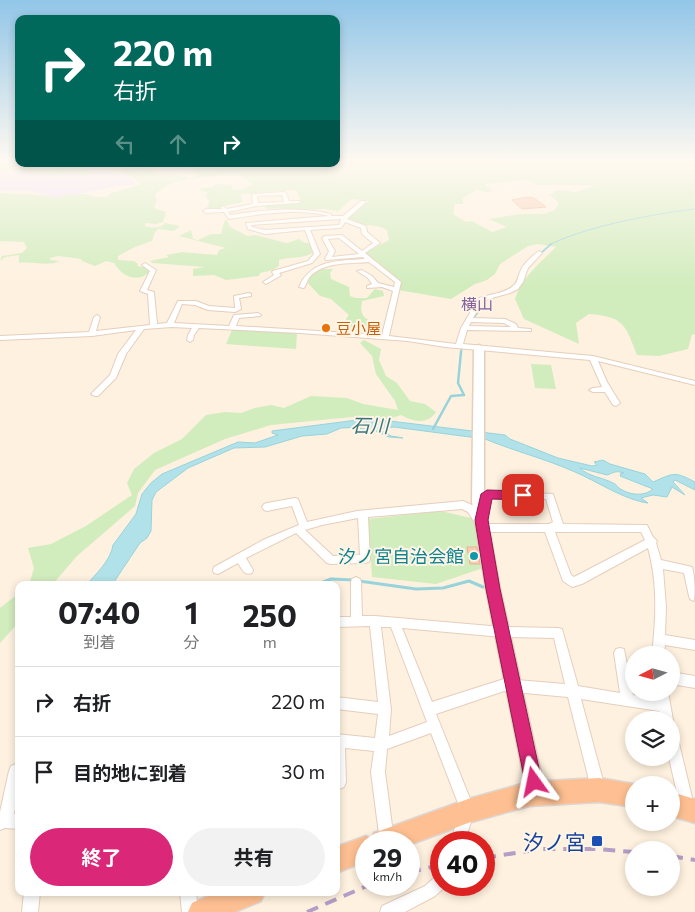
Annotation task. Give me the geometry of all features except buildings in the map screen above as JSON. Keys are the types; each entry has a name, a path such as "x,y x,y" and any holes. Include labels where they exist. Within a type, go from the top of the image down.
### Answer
{"highway":[{"path":"414,831 468,811 536,792 599,790 625,794"},
{"path":"340,859 355,853"},
{"path":"201,912 242,896"}],"street":[{"path":"206,211 271,204"},
{"path":"340,236 340,226 344,219 361,204"},
{"path":"224,209 229,217 311,212 323,213 364,227 364,233 377,243 362,254 328,259 332,251 325,238 340,236 362,254 396,279 398,282 385,338"},
{"path":"243,215 250,228 265,232 340,226"},
{"path":"248,224 334,217"},
{"path":"266,282 278,275 275,272 310,262 317,254 307,229"},
{"path":"460,346 464,328 473,314 474,303 477,300 515,288 521,281 525,267 539,253"},
{"path":"302,287 307,274 318,267 370,260"},
{"path":"340,264 347,271"},
{"path":"145,265 153,270 144,292 151,292 154,326"},
{"path":"360,271 370,277 376,284"},
{"path":"369,287 376,284 388,286 395,290"},
{"path":"170,325 180,302 196,303 208,308 235,310 238,309 236,297 250,295"},
{"path":"232,328 236,316 258,315"},
{"path":"92,334 97,317"},
{"path":"468,320 506,321 514,325 515,329"},
{"path":"0,338 92,334 170,325 232,328 385,338 593,358 695,383"},
{"path":"190,340 197,326"},
{"path":"95,394 113,376 122,354 142,327"},
{"path":"464,328 529,330"},
{"path":"479,348 477,483 482,524 493,589 536,792"},
{"path":"593,358 607,389 616,403"},
{"path":"592,390 607,389"},
{"path":"482,524 487,494 550,496 558,524 550,528"},
{"path":"267,507 294,502 301,528 330,560 365,559 364,514"},
{"path":"218,570 240,557 301,528 324,521 364,514 463,505 472,509 482,524"},
{"path":"482,524 550,528 644,528 652,541 656,563 661,610 659,646"},
{"path":"550,528 566,578 572,582 578,581 652,541"},
{"path":"240,557 248,570"},
{"path":"656,563 688,570 689,590"},
{"path":"356,582 357,621"},
{"path":"340,622 375,622 502,632 558,633 599,790"},
{"path":"375,622 385,709 378,772 379,831"},
{"path":"395,624 468,811 461,831"},
{"path":"660,639 695,645"},
{"path":"620,653 625,683"},
{"path":"680,680 695,682"},
{"path":"428,710 504,685 572,691 625,700"},
{"path":"628,701 664,706"},
{"path":"663,701 665,711"},
{"path":"340,703 385,709"},
{"path":"340,741 381,745 434,726"},
{"path":"676,766 684,808"},
{"path":"8,822 15,777"},
{"path":"388,912 430,892"},
{"path":"30,912 32,896"},
{"path":"188,896 190,912"}],"green space":[{"path":"0,204 156,204 154,208 166,212 163,222 156,224 146,223 145,226 156,228 165,223 180,226 174,231 158,229 152,241 118,256 118,260 134,261 138,264 137,266 151,271 146,275 136,278 126,275 114,263 106,261 95,266 81,259 58,256 50,258 50,260 60,261 50,264 19,263 19,255 5,257 0,261 2,256 22,253 27,248 24,242 0,241"},
{"path":"209,204 235,204 220,207 220,210 206,210"},
{"path":"295,204 347,204 338,211 325,209 283,211 281,208 266,209 265,206"},
{"path":"366,204 463,204 455,204 453,214 466,222 472,221 492,232 507,227 489,219 520,214 544,214 555,210 559,204 695,204 695,335 692,334 688,349 659,356 637,355 626,329 622,324 610,317 589,314 576,323 579,344 524,319 515,299 518,291 533,270 556,247 538,244 528,246 500,264 495,274 487,280 475,284 451,299 398,290 401,281 365,253 389,240 387,230 378,226 362,225 347,218"},
{"path":"227,219 232,228 247,236 255,235 287,243 299,239 305,243 311,243 315,251 307,256 279,260 279,266 273,270 260,273 259,276 226,280 214,275 193,276 193,269 205,267 152,263 150,261 182,252 217,255 219,250 226,248 179,236 191,230 193,239 198,240 211,234 221,234 224,222"},
{"path":"324,269 333,269 330,273 331,279 349,287 350,296 355,298 367,298 375,289 383,291 384,296 362,301 361,306 362,314 378,325 378,330 371,334 365,329 357,329 355,333 349,334 340,328 347,324 346,319 349,315 331,299 320,296 308,283 313,273"},
{"path":"232,330 297,333 296,349 226,344"},
{"path":"364,340 381,349 379,360 386,376 397,383 410,401 425,404 436,412 424,421 415,421 401,415 389,419 352,417 271,425 225,439 155,470 138,493 135,506 77,556 55,581 30,581 34,568 28,548 51,544 86,526 132,495 127,483 134,469 154,453 182,439 206,415 225,412 241,413 271,405 284,408 311,396 347,398 363,404 398,410 395,401 376,374 372,356 360,343"},
{"path":"531,364 551,365 556,389 535,388"},
{"path":"441,511 475,519 483,568 436,584 372,577 368,519"},
{"path":"15,596 15,626 0,643 0,608"}],"water":[{"name":"石川","path":"357,420 390,421 505,435 510,439 558,458 592,466 597,465 594,462 603,460 610,464 645,474 653,482 674,474 683,476 695,482 695,490 675,480 673,482 685,495 672,487 667,497 653,495 641,498 648,503 642,502 616,493 564,467 485,439 394,427 379,429 391,436 403,438 389,437 375,431 360,429 362,427 341,428 327,434 302,436 265,447 234,448 188,468 156,492 152,500 151,531 147,538 140,543 115,581 89,581 106,561 113,545 136,514 142,494 162,474 238,442 255,443 278,435 272,433 272,431","holes":["580,468 607,475 617,472 624,473 621,473 620,476 653,489 641,494 627,492 615,484 587,473"]}],"waterway":[{"path":"551,244 564,238 601,227 660,214 695,209"},
{"path":"540,254 551,244"},
{"path":"472,320 478,312 477,305"},
{"path":"461,353 462,345"},
{"path":"433,429 451,396 464,395 458,383 461,352"},
{"path":"326,581 331,579 354,580"},
{"path":"359,581 416,589 443,588 469,581 483,587"}],"railway":[{"path":"495,856 540,849 596,849 625,851"},
{"path":"680,858 695,860"},
{"path":"420,870 430,867"},
{"path":"307,912 355,891"}],"place":[{"name":"豆小屋","path":"326,328"},
{"name":"汐ノ宮自治会館","path":"474,556"},
{"name":"汐ノ宮","path":"597,841"}],"district":[{"name":"横山","path":"477,303"}],"route":[{"path":"523,495 487,494 482,520 493,589 534,782"}]}
